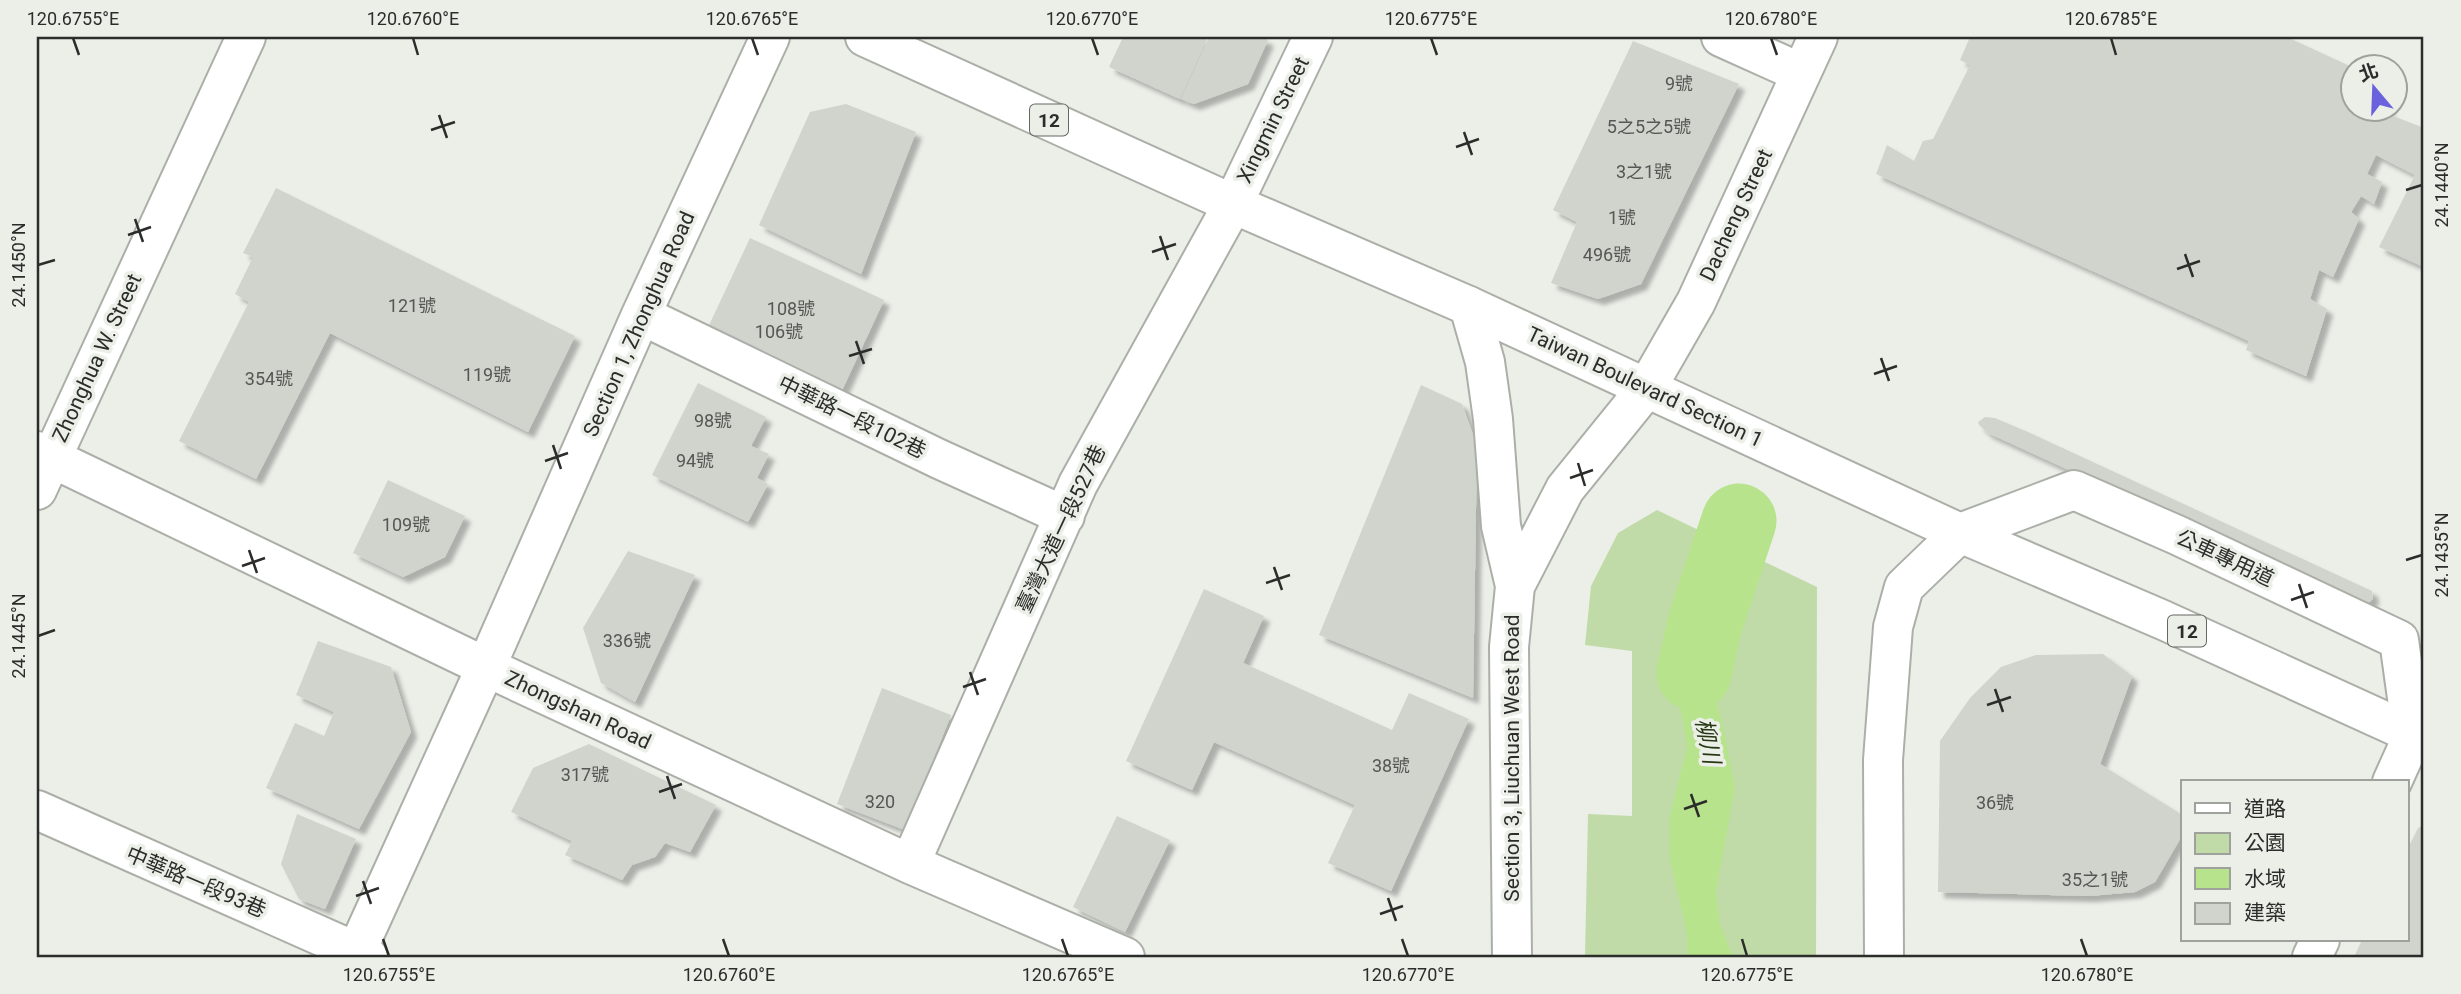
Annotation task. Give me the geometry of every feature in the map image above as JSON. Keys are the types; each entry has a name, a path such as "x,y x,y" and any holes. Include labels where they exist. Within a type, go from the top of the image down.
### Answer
{"street":[{"name":"Zhonghua W. Street","path":"41,466 246,37"},
{"name":"Section 1, Zhonghua Road","path":"359,955 641,316 770,37"},
{"name":"Taiwan Boulevard Section 1","path":"865,37 1233,204 1469,306 1882,495 1959,533 2420,728"},
{"name":"Xingmin Street","path":"1233,204 1312,37"},
{"path":"1721,37 1801,73"},
{"name":"Dacheng Street","path":"1646,388 1696,302 1818,37"},
{"name":"臺灣大道一段527巷","path":"910,864 1078,484 1233,204"},
{"path":"1469,306 1485,362 1493,419 1501,526 1515,586"},
{"name":"中華路一段102巷","path":"641,316 939,459 1065,516"},
{"name":"Section 3, Liuchuan West Road","path":"1512,957 1509,647 1515,586 1565,489 1646,388"},
{"name":"Zhongshan Road","path":"41,466 486,667 910,864 1115,955"},
{"name":"公車專用道","path":"1959,533 2074,490 2177,535 2399,640 2420,728"},
{"path":"1884,957 1883,760 1893,627 1904,587 1959,533"},
{"path":"2393,780 2420,728"},
{"name":"中華路一段93巷","path":"37,810 359,955"}],"green space":[{"path":"1657,510 1817,587 1816,957 1585,957 1588,814 1632,816 1632,651 1585,645 1591,586 1618,533"}],"water":[{"name":"柳川","path":"1692,562 1741,579 1713,688 1735,788 1716,891 1720,925 1733,957 1687,957 1687,934 1670,860 1670,815 1687,747 1674,670 1675,628 1679,583"}],"building":[{"path":"1123,37 1208,37 1180,99 1109,67"},
{"path":"1209,37 1261,37 1268,40 1248,84 1194,104 1181,99"},
{"path":"1970,37 2287,37 2338,61 2338,122 2408,122 2424,128 2424,267 2379,247 2415,175 2376,155 2367,174 2382,182 2374,204 2361,196 2351,212 2359,219 2333,277 2319,270 2310,299 2327,309 2306,376 2246,350 2249,341 1876,174 1887,145 1914,161 1923,141 1933,139 1970,65 1960,60"},
{"path":"1633,41 1739,84 1641,284 1598,299 1551,283 1577,222 1553,210"},
{"path":"846,104 916,132 861,274 759,225 810,112"},
{"path":"276,188 575,336 528,432 330,333 256,479 179,441 249,302 235,294 253,257 243,253"},
{"path":"750,238 884,300 838,399 703,338"},
{"path":"698,383 766,417 751,446 769,454 757,478 768,484 748,522 652,475"},
{"path":"1421,385 1462,404 1477,446 1473,698 1319,635"},
{"path":"1985,417 1995,418 2028,432 2372,591 2373,599 2365,605 1988,433 1978,422"},
{"path":"388,480 465,516 445,557 403,577 353,553"},
{"path":"628,551 695,575 635,702 601,683 583,628"},
{"path":"1204,589 1264,616 1243,663 1392,730 1409,693 1469,719 1391,891 1328,863 1355,805 1214,742 1192,790 1126,761"},
{"path":"318,641 391,667 411,732 359,829 266,788 295,723 324,736 334,712 296,695"},
{"path":"2103,654 2132,676 2100,764 2181,814 2181,837 2155,882 2135,892 2089,896 1938,892 1940,741 1970,698 2001,667 2036,655"},
{"path":"882,688 951,715 905,830 837,804"},
{"path":"589,744 716,805 690,852 665,843 655,857 632,865 622,880 565,855 572,841 511,812 533,768"},
{"path":"297,814 356,839 325,909 299,899 281,864"},
{"path":"1117,816 1170,840 1125,932 1073,907"},
{"path":"2424,825 2424,957 2354,957 2361,942 2408,942 2408,848 2418,828"}],"waterway":[{"name":"柳川","path":"1694,673 1705,623 1739,521"}]}
